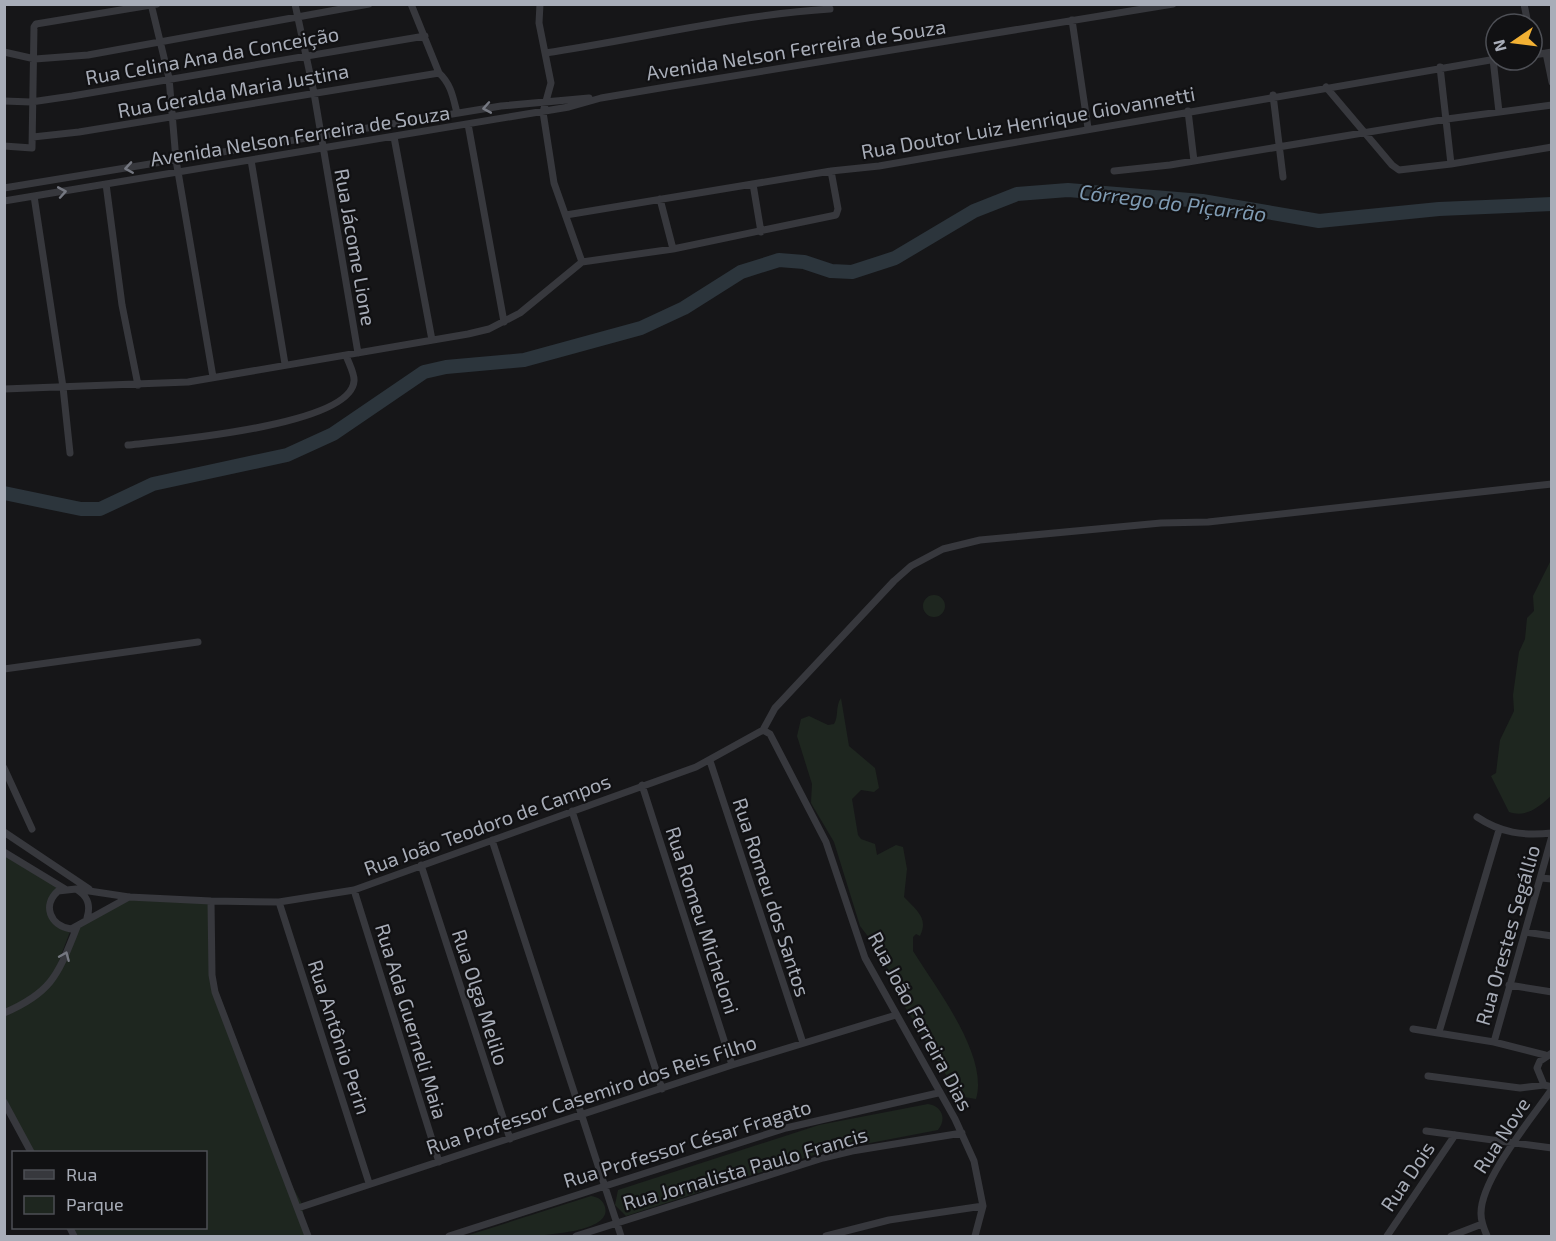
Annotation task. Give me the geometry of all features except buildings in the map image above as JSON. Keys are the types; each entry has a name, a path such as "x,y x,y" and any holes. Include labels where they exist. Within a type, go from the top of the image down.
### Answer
{"street":[{"name":"Rua Jácome Lione","path":"296,4 314,93 358,353"},
{"path":"4,52 35,59 88,55 369,4"},
{"path":"540,4 537,14 551,83 543,111 556,194 566,215 582,262"},
{"name":"Avenida Nelson Ferreira de Souza","path":"4,201 394,137 543,111 601,98 1173,4"},
{"path":"4,146 32,148 31,102 35,59 34,27 36,24 153,5 169,78 176,160 213,377"},
{"path":"412,5 439,73 447,80 457,113"},
{"name":"Avenida Nelson Ferreira de Souza","path":"545,53 770,14 830,9"},
{"path":"1072,20 1088,128"},
{"name":"Rua Celina Ana da Conceição","path":"4,101 31,102 425,36"},
{"path":"1549,52 1551,82"},
{"name":"Rua Doutor Luiz Henrique Giovannetti","path":"566,215 831,171 879,166 1273,95 1484,61"},
{"path":"1440,67 1451,164"},
{"path":"1496,72 1499,112"},
{"name":"Rua Geralda Maria Justina","path":"33,137 79,132 439,73"},
{"path":"1326,87 1395,168 1405,170 1451,164 1551,147"},
{"path":"1273,95 1283,177"},
{"name":"Avenida Nelson Ferreira de Souza","path":"4,188 457,113 545,100 601,98"},
{"path":"1114,171 1194,161 1447,119 1551,105"},
{"path":"1188,111 1194,161"},
{"path":"468,124 504,322"},
{"path":"394,137 432,340"},
{"path":"251,160 285,364"},
{"path":"4,389 180,383 489,329 539,299 582,262 673,249 830,217 836,214 838,209 831,171"},
{"path":"106,184 122,305 138,385"},
{"path":"753,184 761,232"},
{"path":"34,196 63,387 70,453"},
{"path":"660,199 673,249"},
{"path":"129,445 219,435 318,412 336,403 351,389 355,380 346,355"},
{"path":"763,730 776,708 894,581 911,566 943,549 980,540 1208,522 1551,484"},
{"path":"4,669 198,642"},
{"name":"Rua João Teodoro de Campos","path":"76,889 129,897 211,902 279,902 354,890 710,761 763,730"},
{"name":"Rua João Ferreira Dias","path":"763,730 770,734 826,842 859,945 938,1093 962,1133 974,1161 983,1206 975,1236"},
{"name":"Rua Romeu dos Santos","path":"710,761 803,1042"},
{"path":"4,768 32,829"},
{"name":"Rua Romeu Micheloni","path":"642,785 732,1065"},
{"path":"572,811 662,1089"},
{"path":"1477,817 1499,831 1533,835 1551,834"},
{"path":"1439,1032 1499,831"},
{"path":"4,832 64,870 91,891"},
{"name":"Rua Orestes Segállio","path":"1494,1042 1541,878 1551,834"},
{"path":"492,840 621,1236"},
{"path":"4,852 65,889"},
{"name":"Rua Olga Melilo","path":"421,865 510,1139"},
{"path":"56,883 64,870"},
{"path":"1541,878 1551,879"},
{"path":"77,927 64,928 58,925 50,915 50,901 58,891 76,889 86,897 89,904 87,918"},
{"name":"Rua Ada Guerneli Maia","path":"354,890 439,1162"},
{"path":"4,1013 31,1001 50,985 77,927 87,918 129,897"},
{"path":"211,902 212,975 215,992 308,1236"},
{"name":"Rua Antônio Perin","path":"279,902 369,1183"},
{"path":"1525,932 1551,936"},
{"path":"1509,985 1551,992"},
{"name":"Rua Professor Casemiro dos Reis Filho","path":"298,1208 803,1042 896,1015"},
{"path":"1413,1029 1494,1042 1548,1054 1537,1068 1549,1087"},
{"path":"1428,1076 1520,1088 1549,1087"},
{"name":"Rua Nove","path":"1487,1236 1480,1214 1485,1191 1549,1087"},
{"name":"Rua Professor César Fragato","path":"449,1236 786,1128 938,1093"},
{"path":"4,1102 30,1151"},
{"path":"1426,1131 1551,1148"},
{"name":"Rua Jornalista Paulo Francis","path":"576,1236 852,1151 962,1133"},
{"name":"Rua Dois","path":"1389,1236 1455,1135"},
{"path":"826,1236 852,1228 983,1206"},
{"path":"1452,1236 1482,1224"},
{"path":"852,1228 854,1236"}],"green space":[{"path":"1551,560 1551,796 1532,810 1521,814 1509,812 1491,776 1496,773 1500,740 1514,711 1513,695 1519,652 1525,639 1527,618 1534,611 1533,596"},
{"path":"934,595 944,602 945,606 938,616 934,617 924,610 923,606 930,596"},
{"path":"841,698 849,746 875,768 879,788 874,792 861,790 852,799 858,835 861,839 875,844 877,855 896,845 903,847 907,869 904,897 917,910 923,924 920,936 916,934 913,937 913,951 968,1043 975,1063 978,1082 976,1099 964,1097 954,1088 893,987 890,973 876,947 860,926 834,842 811,803 812,784 797,736 801,719 809,716 828,725 834,724"},
{"path":"4,852 63,889 53,896 50,915 71,929 52,979 77,927 129,897 211,901 212,975 292,1186 301,1202 308,1236 77,1236 74,1229 207,1229 207,1151 32,1151 5,1099"},
{"path":"928,1104 937,1107 942,1114 941,1126 938,1130 823,1152 626,1216 615,1205 618,1190 819,1125"},
{"path":"591,1196 600,1199 605,1207 603,1218 590,1226 547,1235 466,1236"}],"waterway":[{"name":"Córrego do Piçarrão","path":"4,493 81,509 100,509 153,484 287,455 333,434 424,372 446,367 524,360 641,328 684,308 741,272 779,260 804,262 831,271 852,272 895,258 974,211 1017,194 1068,190 1202,201 1319,221 1439,209 1552,204"}]}
